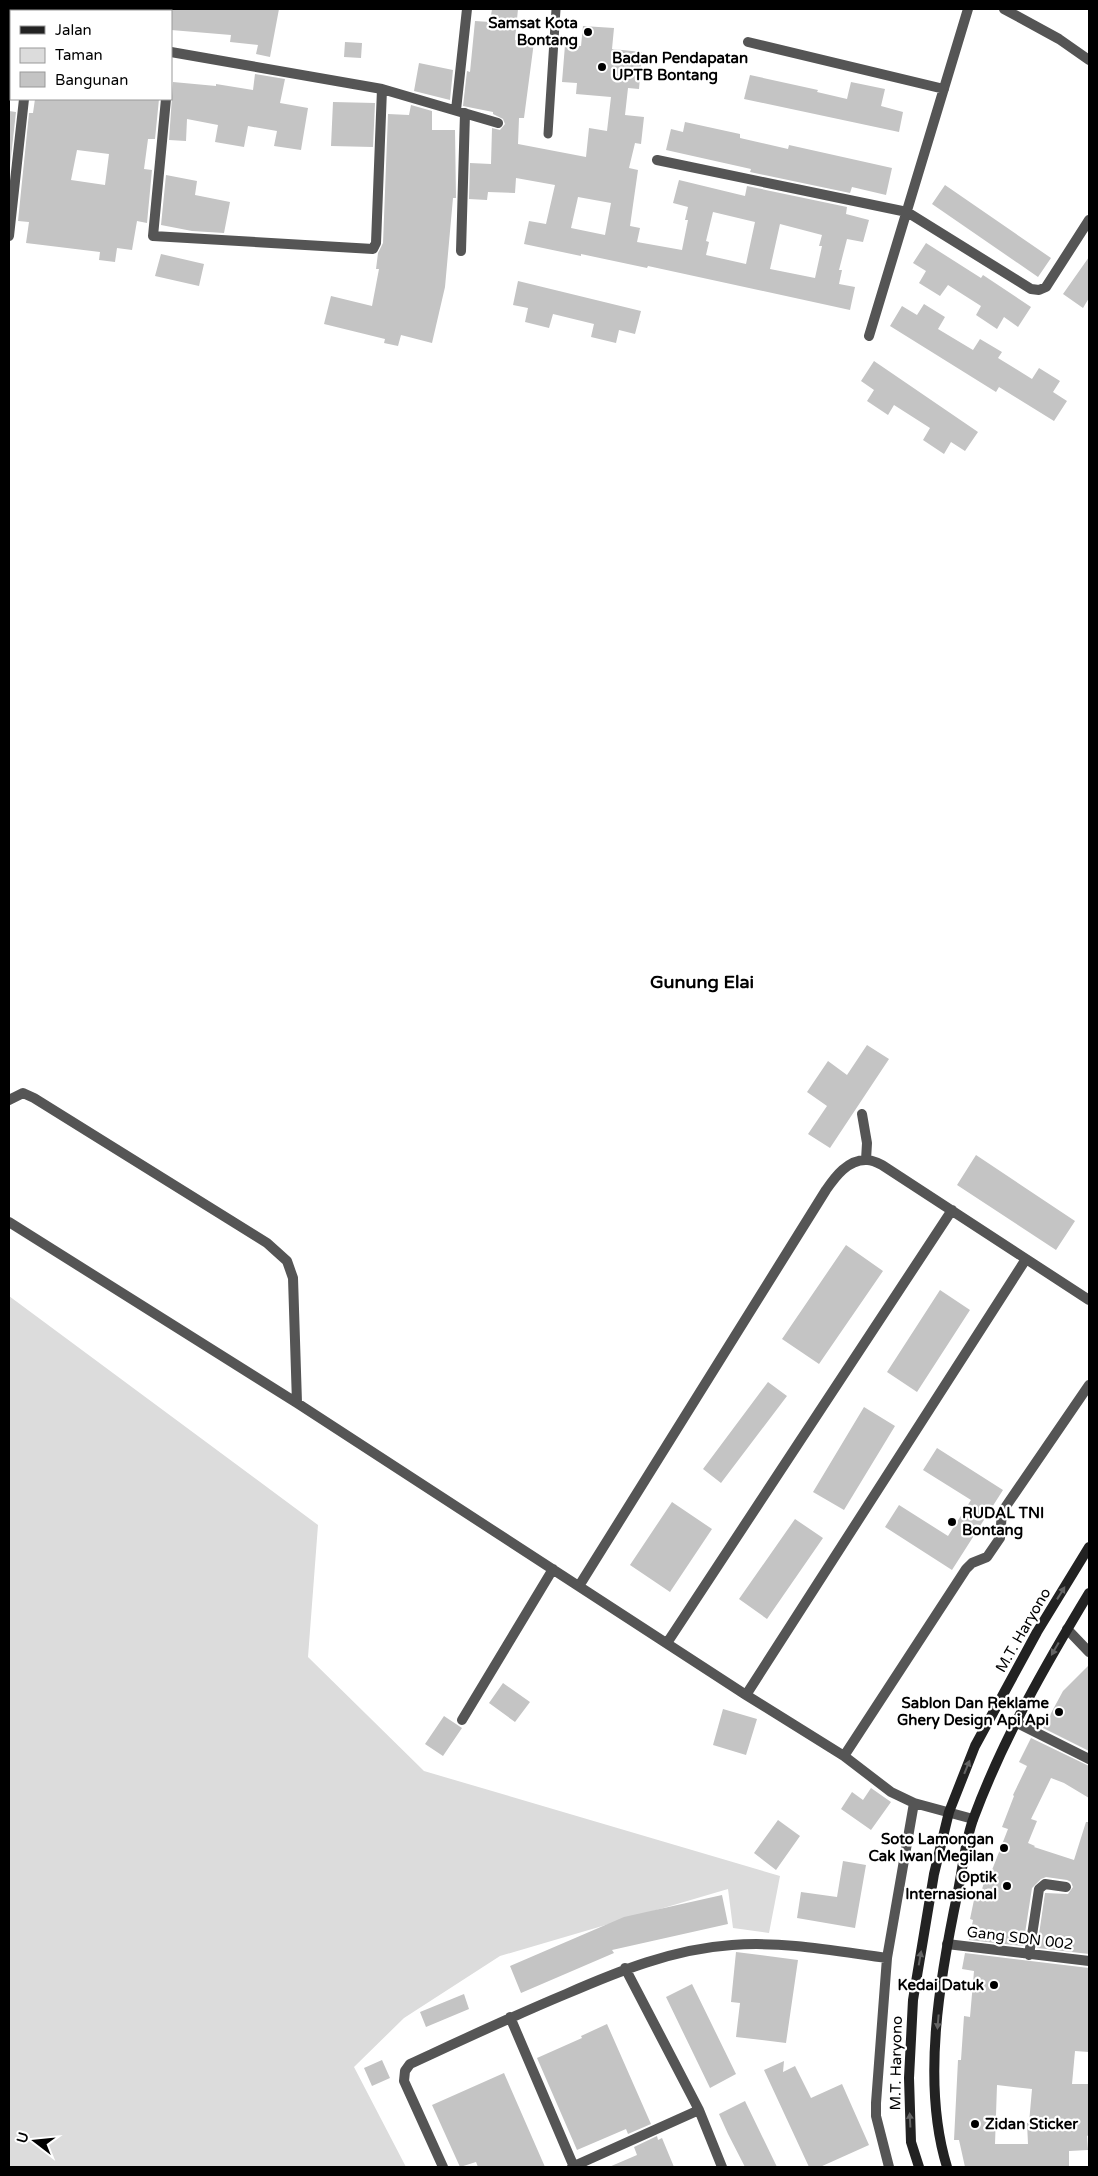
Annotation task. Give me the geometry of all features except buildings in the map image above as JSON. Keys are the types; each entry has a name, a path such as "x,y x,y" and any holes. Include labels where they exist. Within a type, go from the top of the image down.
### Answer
{"main road":[{"name":"M.T. Haryono","path":"919,2167 912,2142 909,2078 913,2000 934,1874 949,1812 975,1746 1037,1632 1089,1547"},
{"path":"947,2167 940,2142 934,2067 947,1944 973,1819 1017,1722 1089,1592"}],"street":[{"path":"461,251 460,112 467,9"},
{"path":"869,336 968,9"},
{"path":"1004,9 1059,39 1089,60"},
{"path":"748,42 944,89"},
{"path":"172,52 382,89 498,123"},
{"path":"166,100 153,236 373,249 376,242 382,89"},
{"path":"9,236 24,100"},
{"path":"657,160 907,212 1031,289 1039,290 1046,287 1089,220"},
{"path":"9,1100 24,1093 34,1098 267,1243 287,1261 293,1278 297,1403"},
{"path":"862,1114 867,1143 866,1160"},
{"path":"579,1586 826,1190 838,1173 851,1164 866,1160 882,1165 1089,1300"},
{"path":"667,1643 952,1210"},
{"path":"9,1222 297,1403 746,1695 844,1756 891,1792 914,1803 973,1819"},
{"path":"746,1695 1026,1259"},
{"path":"844,1756 966,1569 972,1562 987,1557 1000,1538 1002,1512 1089,1385"},
{"path":"462,1720 553,1569"},
{"path":"1067,1629 1089,1652"},
{"path":"1017,1722 1089,1759"},
{"path":"890,2167 876,2116 887,1958 914,1803"},
{"path":"1029,1955 1040,1889 1045,1884 1066,1887"},
{"path":"443,2167 404,2081 405,2071 410,2064 510,2017 626,1968 709,1947 788,1944 887,1958"},
{"name":"Gang SDN 002","path":"947,1944 1089,1961"},
{"path":"626,1968 699,2110 722,2167"},
{"path":"510,2017 573,2167 699,2110"}],"lane":[{"path":"548,134 556,9"}],"green space":[{"path":"9,1296 318,1525 308,1657 424,1771 780,1876 769,1933 733,1928 728,1889 500,1956 404,2018 354,2067 406,2167 9,2167"}],"place":[{"name":"Samsat Kota Bontang","path":"588,32"},
{"name":"Badan Pendapatan UPTB Bontang","path":"602,67"},
{"name":"RUDAL TNI Bontang","path":"952,1522"},
{"name":"Sablon Dan Reklame Ghery Design Api Api","path":"1059,1712"},
{"name":"Soto Lamongan Cak Iwan Megilan","path":"1004,1848"},
{"name":"Optik Internasional","path":"1007,1886"},
{"name":"Kedai Datuk","path":"994,1985"},
{"name":"Zidan Sticker","path":"975,2124"}],"district":[{"name":"Gunung Elai","path":"702,982"}]}
